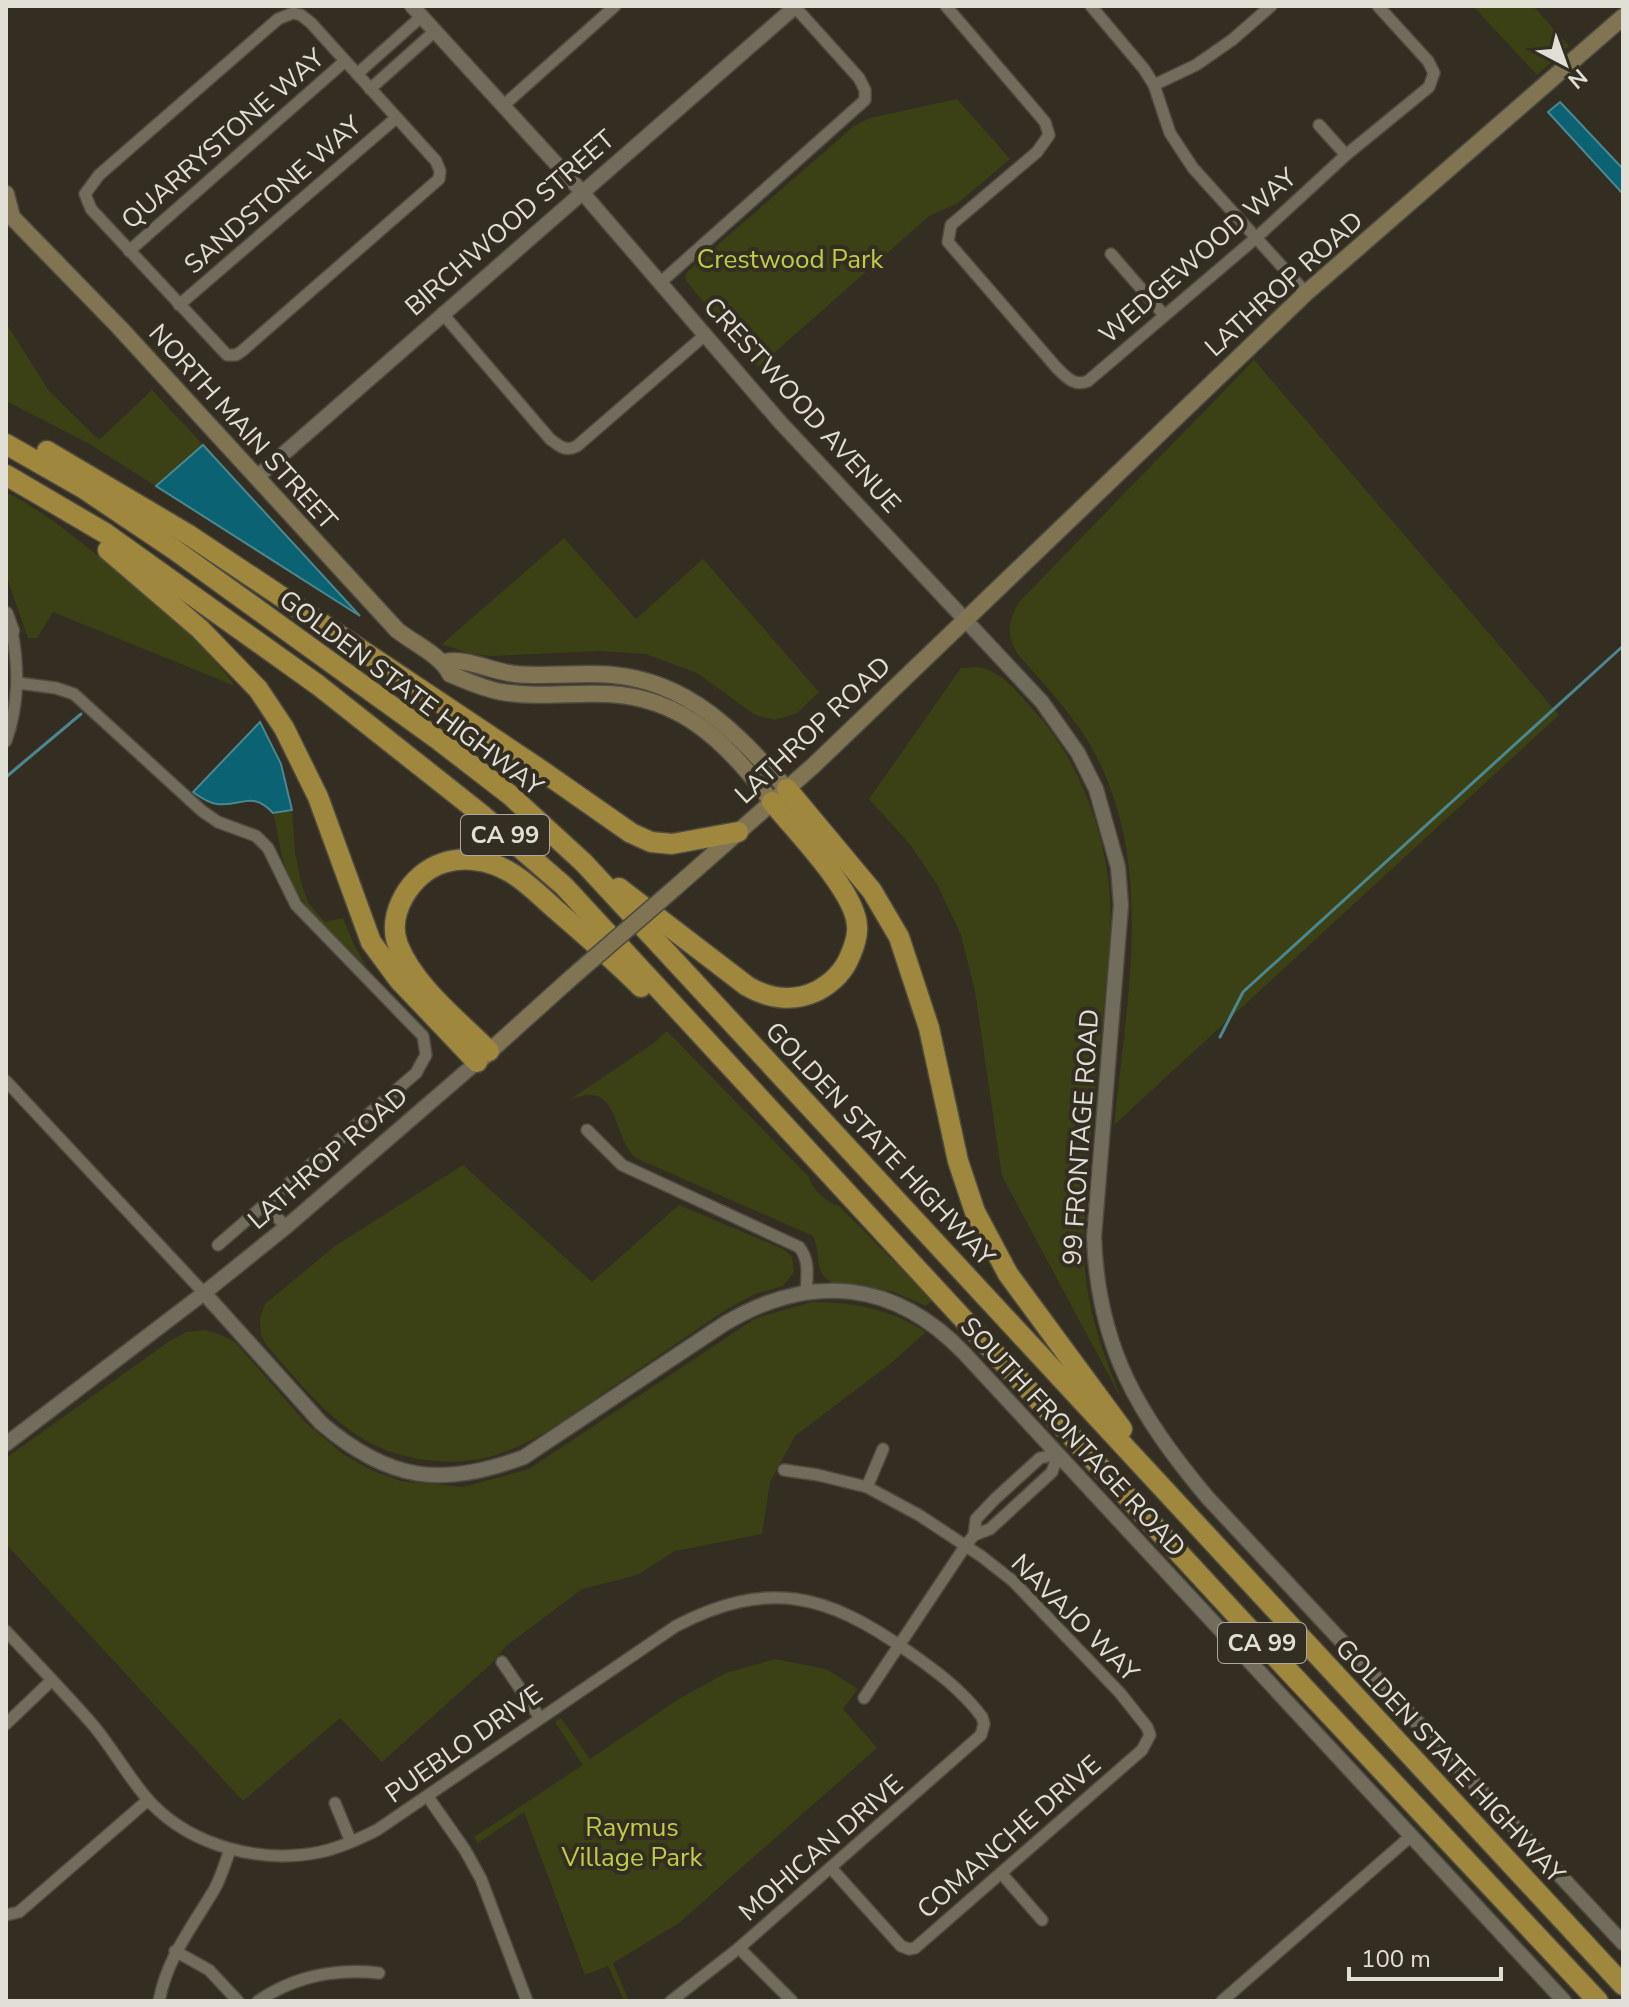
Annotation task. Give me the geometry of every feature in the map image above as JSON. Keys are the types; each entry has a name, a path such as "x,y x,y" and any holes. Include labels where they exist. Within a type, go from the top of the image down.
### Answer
{"highway":[{"path":"6,432 90,474 189,535 631,833 651,842 672,844 738,832"},
{"name":"GOLDEN STATE HIGHWAY","path":"6,444 83,488 188,559 440,741 510,795 584,863 1623,1985"},
{"name":"GOLDEN STATE HIGHWAY","path":"6,475 105,533 318,685 481,814 564,886 928,1283 1598,2001"},
{"path":"48,500 200,629 258,689 284,728 318,797 371,942 399,980 483,1057"},
{"path":"584,863 671,925 755,991 785,998 811,994 832,982 848,963 858,929 853,906 779,795"},
{"path":"779,795 872,891 899,937 929,1028 958,1161 975,1212 992,1247 1020,1290 1110,1411 1152,1476"},
{"path":"483,1057 411,970 397,943 394,922 407,891 441,863 477,860 508,870 526,884 626,972 928,1283"}],"main road":[{"name":"LATHROP ROAD","path":"483,1057 779,795 1306,293 1623,17"},
{"name":"NORTH MAIN STREET","path":"6,194 9,215 119,327 397,630 430,655 445,662 456,659 484,669 519,674 631,677 679,695 726,724 779,795"}],"street":[{"path":"504,105 615,6"},
{"path":"661,282 863,105 865,90 859,78 795,6"},
{"name":"BIRCHWOOD STREET","path":"257,477 795,6"},
{"name":"WEDGEWOOD WAY","path":"946,6 1045,122 1049,135 1045,143 951,225 948,242 1056,367 1076,384 1088,381 1257,237 1346,155 1429,87 1434,73 1420,52 1378,6"},
{"path":"1091,6 1144,69 1154,85 1170,133 1193,168 1306,293"},
{"path":"1154,85 1196,65 1232,40 1271,6"},
{"path":"357,74 417,11"},
{"name":"CRESTWOOD AVENUE","path":"417,11 582,192 780,422 965,620"},
{"path":"293,13 306,19 345,61 436,161 439,179 242,351 227,355 91,209 85,199 88,188 278,19 293,13"},
{"path":"370,89 435,31"},
{"name":"QUARRYSTONE WAY","path":"129,251 345,61"},
{"name":"SANDSTONE WAY","path":"179,305 396,118"},
{"path":"1319,125 1346,155"},
{"path":"1111,254 1164,315"},
{"path":"442,313 550,439 568,449 577,446 705,335"},
{"path":"6,614 12,631 18,683 6,741"},
{"name":"99 FRONTAGE ROAD","path":"965,620 1042,702 1078,753 1096,789 1118,867 1121,905 1119,943 1094,1237 1095,1275 1114,1351 1132,1393 1167,1449 1207,1497 1623,1943"},
{"path":"18,683 56,688 74,694 202,811 218,822 256,836 268,848 296,905 423,1036 426,1055 420,1069 218,1245"},
{"name":"LATHROP ROAD","path":"6,1444 286,1227 483,1057"},
{"path":"6,1081 204,1293"},
{"path":"587,1130 622,1165 799,1247 807,1262 806,1292"},
{"path":"266,1205 286,1227"},
{"name":"SOUTH FRONTAGE ROAD","path":"204,1293 321,1423 341,1440 389,1466 417,1474 448,1476 492,1469 524,1457 751,1308 786,1295 836,1290 887,1300 923,1316 951,1339 1564,2001"},
{"path":"867,1487 883,1449"},
{"path":"970,1540 990,1529 1052,1472 1058,1454"},
{"path":"864,1698 970,1540 976,1519 1040,1458 1058,1454"},
{"name":"NAVAJO WAY","path":"784,1470 867,1487 970,1540 1120,1693 1150,1735"},
{"name":"PUEBLO DRIVE","path":"6,1631 94,1726 148,1800 197,1835 230,1850 272,1855 303,1855 351,1842 377,1830 676,1626 712,1609 740,1601 784,1598 830,1607 857,1618 945,1678 982,1717"},
{"path":"502,1662 540,1718"},
{"path":"6,1724 52,1680"},
{"name":"MOHICAN DRIVE","path":"671,2001 739,1948 973,1743 983,1730 982,1717"},
{"name":"COMANCHE DRIVE","path":"831,1868 901,1946 915,1948 1142,1750 1150,1735"},
{"path":"428,1797 481,1879 527,2001"},
{"path":"6,1915 19,1912 148,1800"},
{"path":"335,1803 351,1842"},
{"path":"1222,2001 1411,1836"},
{"path":"159,2001 166,1971 175,1951 216,1887 230,1850"},
{"path":"1001,1873 1042,1920"},
{"path":"739,1948 792,2001"},
{"path":"175,1951 209,1970 238,2001"},
{"path":"258,2001 301,1978 356,1970 379,1973"}],"green space":[{"path":"1473,6 1533,6 1569,46 1537,75"},
{"name":"Crestwood Park","path":"957,99 1010,159 958,203 929,216 758,367 687,282 685,277 688,271 854,126 870,118"},
{"path":"6,323 49,391 99,440 152,390 203,445 156,486 88,443 6,401"},
{"path":"1254,360 1559,715 1114,1125 1130,977 1132,927 1130,878 1123,830 1108,783 1086,738 1017,653 1011,639 1011,620 1020,601"},
{"path":"6,492 55,522 172,619 199,644 235,686 53,612 37,638 28,638 6,575"},
{"path":"564,538 636,619 703,559 819,692 797,713 775,720 755,715 697,673 646,654 600,651 491,656 471,654 442,644"},
{"path":"977,667 995,673 1010,685 1052,733 1078,776 1103,849 1110,897 1110,938 1089,1157 1084,1248 1091,1307 1101,1345 1122,1400 1002,1176 975,991 961,935 938,886 909,843 869,799 961,668"},
{"path":"292,810 295,852 308,903 325,922 343,918 367,967 319,920 290,879 273,813"},
{"path":"667,1031 809,1177 821,1195 839,1206 932,1300 926,1306 891,1291 831,1282 821,1273 813,1236 636,1158 628,1148 607,1103 598,1097 586,1095 569,1100"},
{"path":"463,1165 592,1282 679,1205 783,1249 792,1257 794,1272 783,1286 755,1294 727,1309 566,1419 522,1445 474,1460 448,1462 395,1453 357,1435 321,1405 267,1346 261,1335 260,1319 265,1304 335,1246"},
{"path":"812,1302 871,1308 898,1317 926,1332 890,1364 795,1436 770,1482 762,1534 675,1551 637,1575 582,1589 506,1646 492,1663 382,1762 340,1718 243,1801 6,1544 6,1458 171,1340 187,1332 205,1330 235,1342 306,1423 343,1454 371,1470 401,1481 463,1487 529,1469 756,1318"},
{"name":"Raymus Village Park","path":"775,1659 826,1669 858,1689 843,1709 877,1748 679,1923 613,1963 629,2001 624,2001 608,1966 585,1975 524,1812 478,1843 474,1837 583,1765 555,1722 561,1718 590,1759 677,1700 726,1673"}],"water":[{"path":"1560,102 1623,169 1623,194 1548,112"},
{"path":"203,445 360,616 156,486"},
{"path":"260,722 281,764 292,810 273,813 266,806 253,801 214,803 193,792"}],"waterway":[{"path":"1220,1037 1243,992 1623,646"},
{"path":"6,777 81,714"}]}
